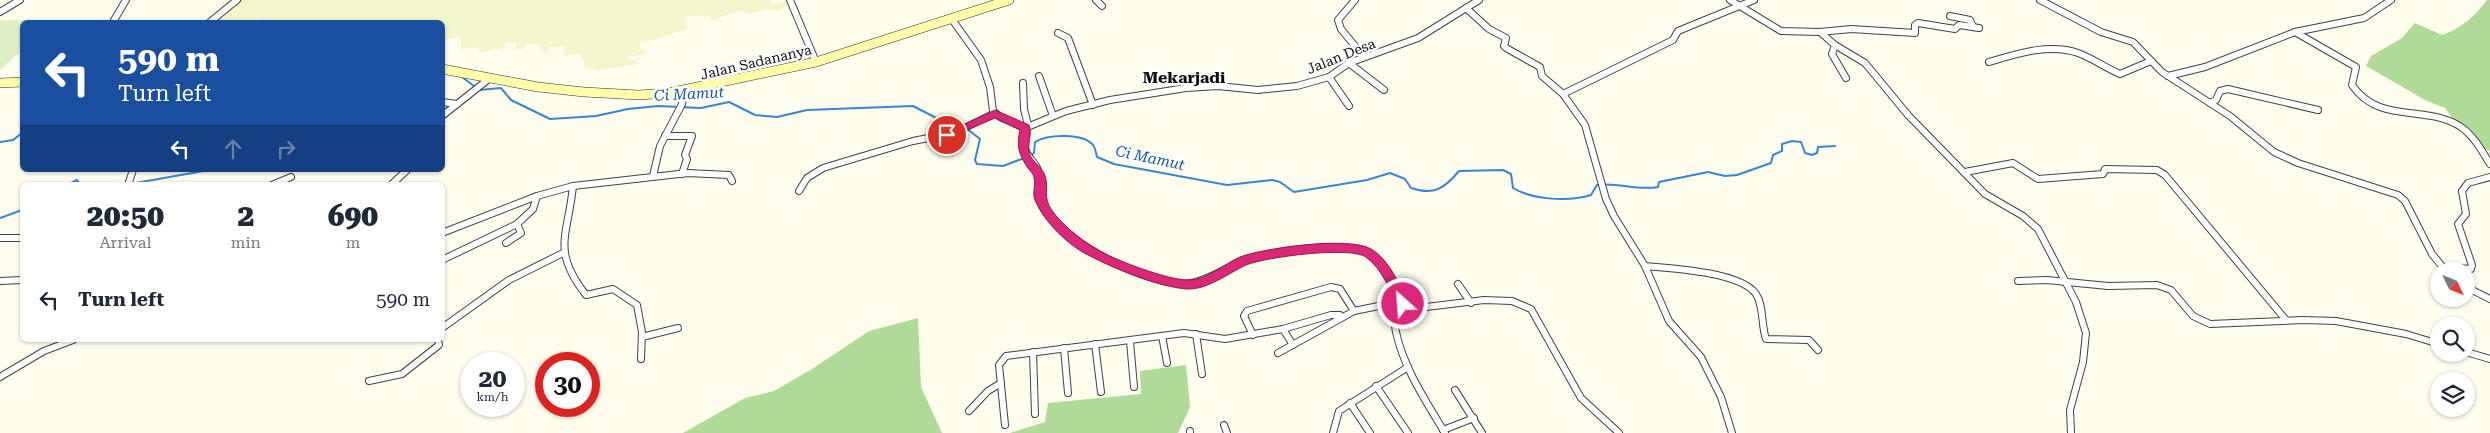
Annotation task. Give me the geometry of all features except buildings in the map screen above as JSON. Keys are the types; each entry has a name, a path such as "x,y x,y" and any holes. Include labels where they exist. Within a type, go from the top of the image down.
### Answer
{"street":[{"path":"0,12 20,0"},
{"path":"114,20 126,0"},
{"path":"212,20 237,0"},
{"path":"790,0 816,62"},
{"name":"Jalan Sadananya","path":"445,69 538,87 584,92 638,95 684,90 816,62 1009,0"},
{"path":"1096,0 1102,6"},
{"path":"1355,0 1338,20 1341,28 1364,57"},
{"name":"Jalan Desa","path":"1027,127 1053,116 1093,105 1186,88 1218,86 1258,90 1292,87 1329,77 1349,63 1418,38 1479,0"},
{"path":"1730,0 1781,31 1820,32 1851,29 1915,33 1915,25 1918,23 1955,29 1959,25 1976,27 1970,20 1950,16"},
{"path":"1563,94 1673,40 1678,31 1754,0"},
{"path":"2040,0 2101,32 2133,42 2168,76 2210,103 2284,157 2400,196 2432,254 2438,262"},
{"path":"2168,76 2205,68 2295,32 2364,18 2391,0"},
{"path":"1466,8 1489,28 1506,38 1504,46 1506,48 1540,67 1542,76 1563,94 1585,125 1601,183 1614,216 1645,266 1669,322 1702,357 1721,397 1732,433"},
{"path":"952,18 981,60 990,87 995,113"},
{"path":"1820,32 1835,45 1865,63 1908,115 1985,194 2022,216 2038,229 2076,302 2086,333 2084,362 2070,410 2071,433"},
{"path":"2295,32 2356,67 2352,85 2360,97 2382,108 2458,124 2468,132 2490,164"},
{"path":"1058,33 1068,38 1093,105"},
{"path":"1835,45 1832,54 1846,78"},
{"path":"1989,62 2047,50 2067,51 2122,74 2151,61"},
{"path":"1349,63 1384,90"},
{"path":"1040,76 1053,116"},
{"path":"445,114 491,77"},
{"path":"1329,77 1349,106"},
{"path":"0,83 20,82"},
{"path":"1023,83 1027,127 1022,141 1026,157 1040,176 1040,198 1047,212 1081,245 1093,253 1169,282 1189,285 1204,281 1245,260 1269,254 1316,249 1362,250 1375,259 1403,301 1412,305 1426,307 1471,302 1512,301 1531,309 1581,398 1619,433"},
{"path":"2210,103 2216,100 2220,91 2228,89 2318,110"},
{"path":"653,176 665,136 680,109 684,90"},
{"path":"445,102 457,104"},
{"path":"995,113 1027,127"},
{"path":"799,191 807,178 823,168 913,141 965,128 995,113"},
{"path":"665,136 692,136 685,155 687,159 682,174"},
{"path":"1965,172 2013,163 2041,179 2103,174 2105,169 2157,170 2163,173 2286,320"},
{"path":"394,182 405,172"},
{"path":"445,232 537,196 573,186 682,174 723,173 729,175 732,181"},
{"path":"279,182 291,177"},
{"path":"2471,262 2458,224 2466,214 2462,191 2468,183 2490,177"},
{"path":"573,186 563,253 575,280 586,295 610,288 634,302 638,308 642,337 641,359"},
{"path":"445,259 517,224 536,207 537,196"},
{"path":"506,243 521,233 517,224"},
{"path":"0,238 20,238"},
{"path":"445,326 509,280 563,253"},
{"path":"1645,266 1675,268 1744,284 1756,294 1766,339 1809,340 1818,350"},
{"path":"0,281 20,280"},
{"path":"2018,281 2047,280 2088,286 2162,286 2171,290 2193,316 2210,324 2316,320 2355,324 2430,342"},
{"path":"1458,284 1471,302"},
{"path":"1254,335 1244,316 1247,311 1331,287 1340,290 1354,311"},
{"path":"2475,292 2490,299"},
{"path":"1278,353 1354,311 1403,301"},
{"path":"1403,301 1402,311 1395,328 1408,367 1424,402 1444,432 1474,418"},
{"path":"1005,425 999,365 1003,358 1033,352 1162,336 1196,334 1225,339 1283,329 1331,315 1342,316"},
{"path":"642,337 678,328"},
{"path":"1283,329 1293,345"},
{"path":"1196,334 1202,374"},
{"path":"1162,336 1167,363"},
{"path":"1130,341 1134,387"},
{"path":"0,377 44,351 68,342"},
{"path":"370,381 402,374 439,345 438,342"},
{"path":"1095,344 1101,392"},
{"path":"1064,348 1068,394"},
{"path":"1033,352 1035,414"},
{"path":"2475,354 2490,358"},
{"path":"1333,433 1338,413 1350,403 1408,367"},
{"path":"969,411 988,391 1001,383"},
{"path":"1376,386 1408,433"},
{"path":"1455,390 1482,433"},
{"path":"1350,403 1370,433"},
{"path":"1224,425 1227,433"}],"green space":[{"path":"238,0 769,0 772,5 790,1 790,5 780,10 766,9 749,14 740,10 711,21 710,16 685,17 686,29 647,42 640,42 641,48 647,53 629,57 629,61 635,59 638,64 598,70 586,68 581,55 564,55 565,46 549,47 548,54 541,51 540,45 528,43 524,49 513,50 517,43 506,42 505,48 479,53 478,47 461,49 460,37 445,40 445,20 213,20"},
{"path":"2487,0 2490,0 2490,151 2470,142 2445,108 2425,100 2366,66 2371,56 2402,38 2415,23 2442,35 2456,29 2467,21"},
{"path":"0,20 20,20 20,52 0,70"},
{"path":"918,318 921,387 942,433 683,433 745,398 774,391 812,369 869,331"},
{"path":"1186,365 1190,407 1178,433 1010,433 1045,422 1048,403 1141,394 1140,371"}],"waterway":[{"name":"Ci Mamut","path":"462,77 479,90 501,88 511,100 550,119 596,116 628,109 658,106 701,108 729,102 755,115 777,117 807,110 913,106 948,124 959,123 962,126"},
{"name":"Ci Mamut","path":"966,128 980,139 975,160 977,164 1003,166 1027,157"},
{"name":"Ci Mamut","path":"0,142 13,140 20,135"},
{"name":"Ci Mamut","path":"1031,155 1034,153 1035,142 1041,139 1056,136 1082,138 1094,146 1097,157 1114,164 1227,185 1272,180 1280,182 1294,192 1367,180 1390,173 1405,179 1411,188 1433,191 1444,186 1459,171 1503,170 1511,174 1513,188 1521,192 1551,199 1572,199 1591,195 1597,185 1650,188 1658,187 1659,182 1708,172 1725,176 1737,175 1771,163 1773,155 1782,151 1782,144 1792,141 1801,142 1805,153 1812,155 1817,153 1818,147 1835,146"},
{"path":"141,182 198,172"},
{"path":"73,182 77,180 79,182"},
{"path":"0,218 20,211"}],"district":[{"name":"Mekarjadi","path":"1184,77"}],"route":[{"path":"947,135 995,113 1025,128 1022,141 1025,156 1040,176 1040,202 1047,212 1069,235 1093,253 1160,279 1180,285 1189,285 1204,281 1245,260 1269,254 1316,249 1362,250 1375,259 1393,282 1402,298 1403,304"}]}
